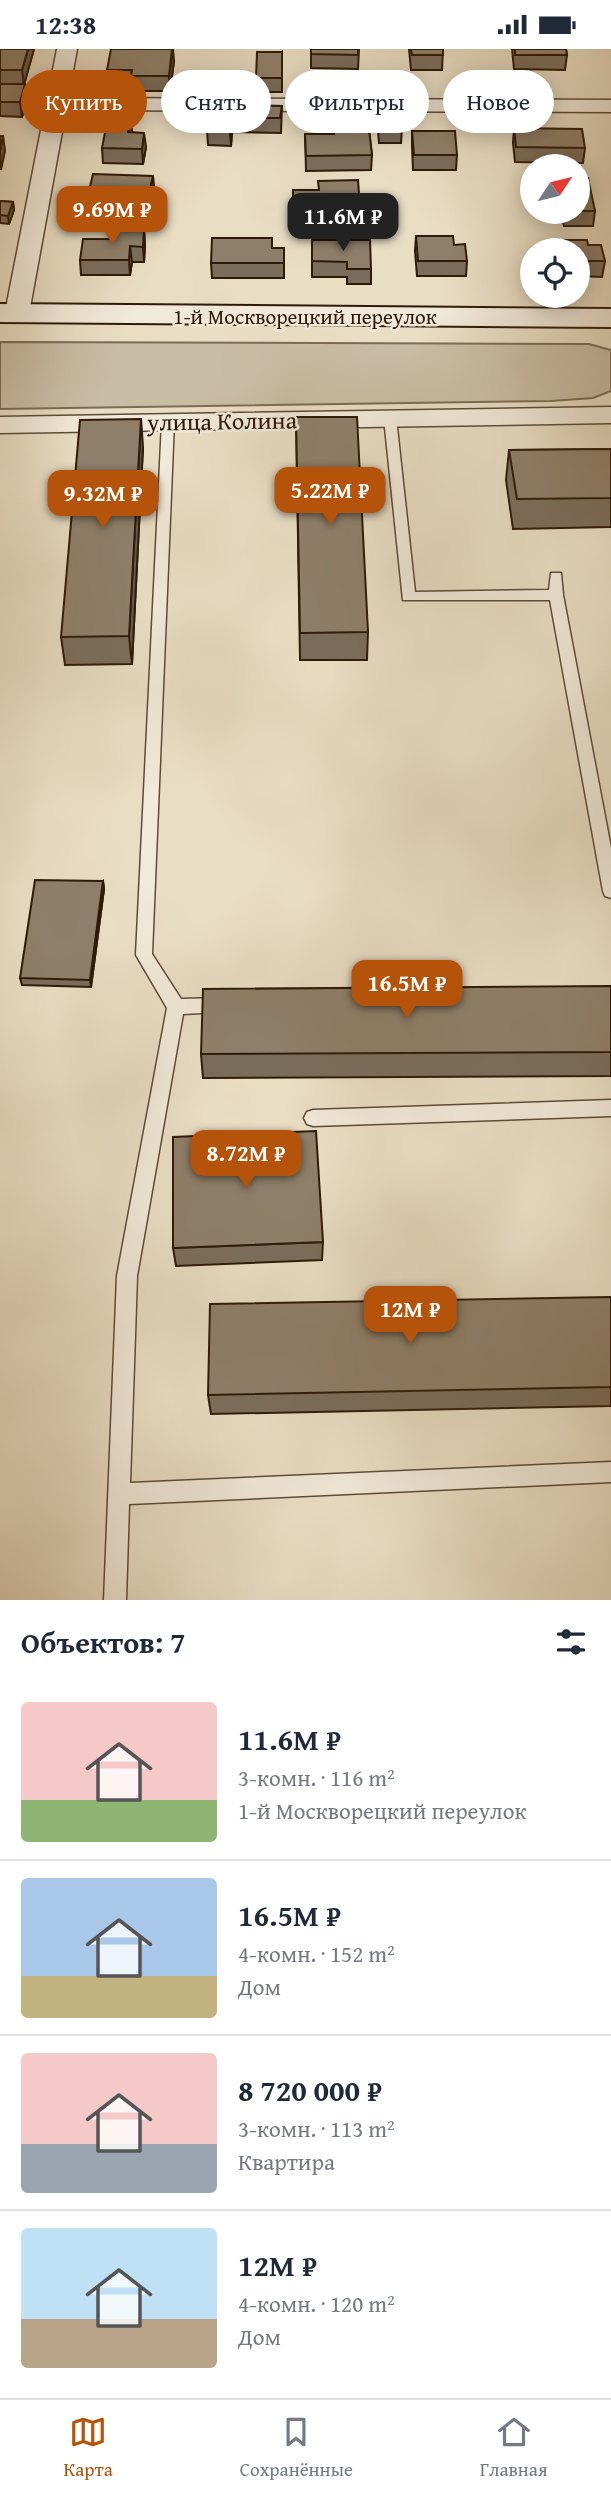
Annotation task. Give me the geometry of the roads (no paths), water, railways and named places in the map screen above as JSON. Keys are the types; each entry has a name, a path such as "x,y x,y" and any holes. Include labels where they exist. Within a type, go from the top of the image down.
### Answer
{"street":[{"path":"63,70 67,49"},
{"path":"147,104 611,106"},
{"path":"8,313 50,133"},
{"name":"1-й Москворецкий переулок","path":"8,313 611,318"},
{"name":"улица Колина","path":"0,425 611,415"}],"lane":[{"path":"390,418 408,597 556,595"},
{"path":"115,1600 127,1276 176,1007 144,955 169,422"},
{"path":"556,576 556,595 611,891"},
{"path":"176,1007 244,1004"},
{"path":"313,1118 611,1108"},
{"path":"119,1494 611,1472"}]}
